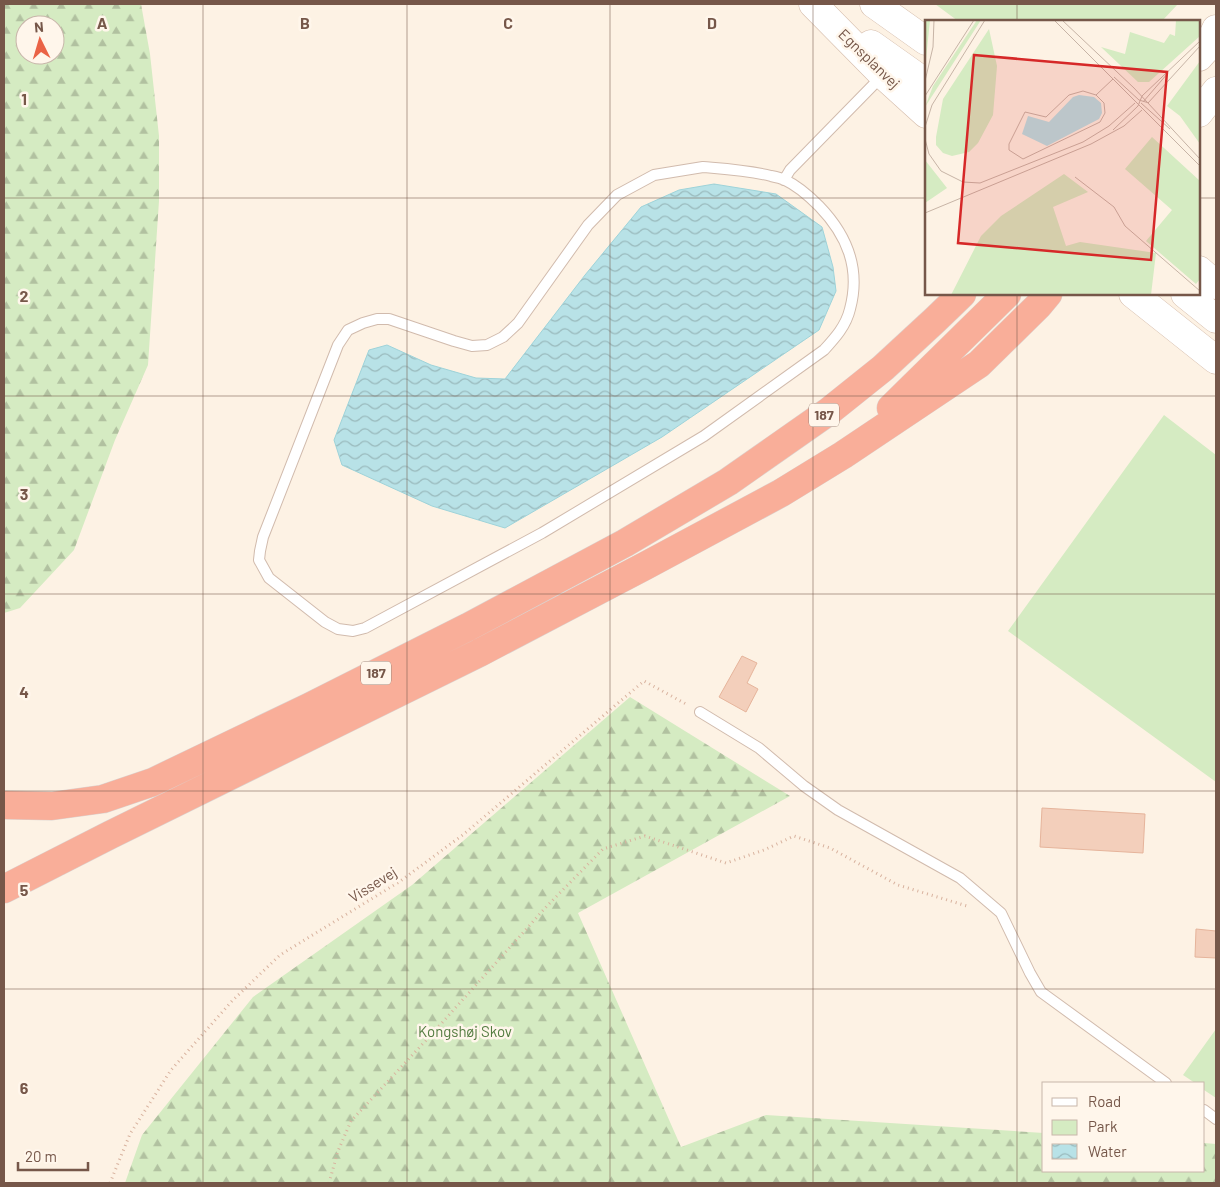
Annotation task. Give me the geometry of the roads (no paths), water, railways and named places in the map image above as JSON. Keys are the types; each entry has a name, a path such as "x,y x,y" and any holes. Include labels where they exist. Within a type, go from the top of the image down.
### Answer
{"highway":[{"name":"187","path":"4,805 52,806 103,799 152,782 415,654 625,543 728,482 828,412 883,368 961,295"},
{"name":"187","path":"4,889 127,826 479,653 764,502 843,455 1006,295"},
{"path":"843,455 980,364 1047,295"}],"main road":[{"name":"Egnsplanvej","path":"813,4 883,75 925,113"},
{"path":"813,4 925,82"},
{"path":"874,4 925,40"},
{"path":"1200,25 1216,7"},
{"path":"1200,56 1207,48 1216,29"},
{"path":"1200,112 1216,91"},
{"path":"1200,271 1216,285"},
{"path":"1134,295 1216,360"},
{"path":"1186,295 1216,319"}],"lane":[{"path":"784,180 790,170 883,75"},
{"path":"703,167 750,171 784,180 810,197 839,229 849,250 853,267 854,289 850,311 840,332 824,350 687,446 542,533 365,628 353,630 338,629 325,622 268,578 259,560 263,537 338,345 348,330 377,319 389,319 472,346 487,345 503,337 518,323 588,225 617,195 654,175 703,167"},
{"path":"700,712 758,748 804,786 838,810 960,878 1000,913 1041,992 1165,1082"},
{"path":"1205,1111 1216,1119"}],"water":[{"path":"714,184 776,194 822,227 833,267 836,291 819,330 662,437 505,528 432,506 342,465 334,440 369,350 387,345 431,365 476,378 505,379 585,275 641,207 679,190"}],"park label":[{"name":"Kongshøj Skov","path":"465,1032"}]}
